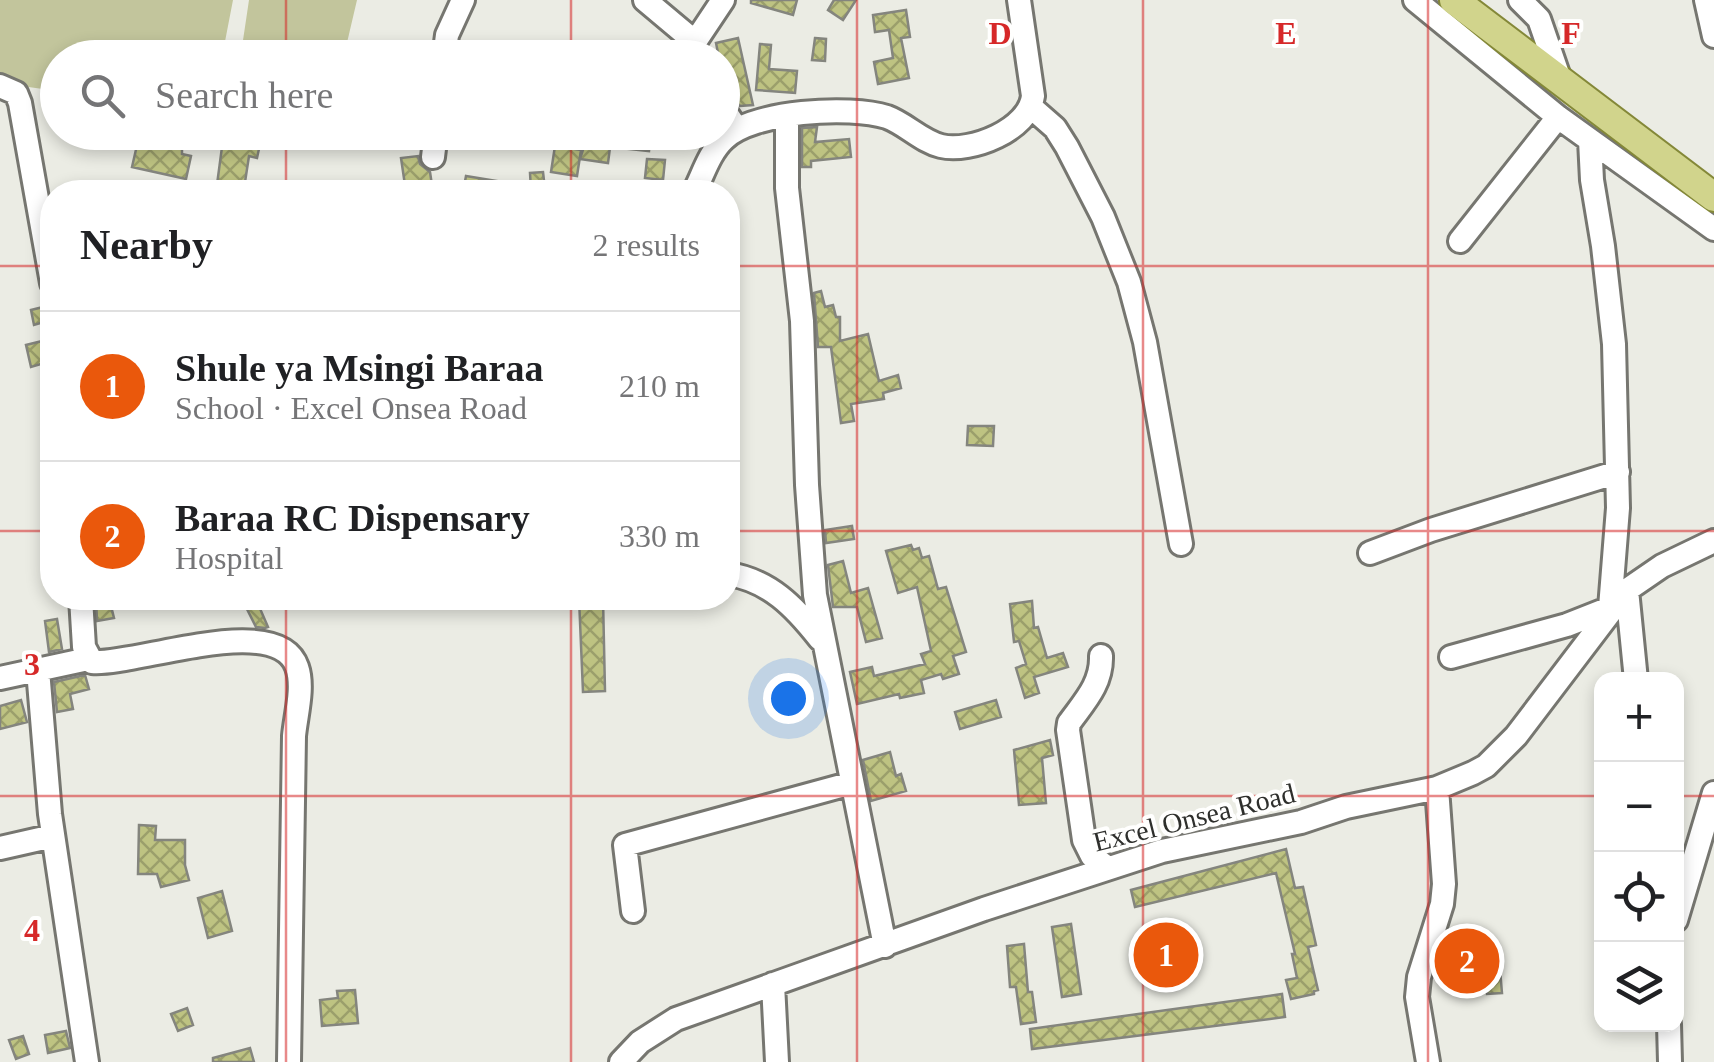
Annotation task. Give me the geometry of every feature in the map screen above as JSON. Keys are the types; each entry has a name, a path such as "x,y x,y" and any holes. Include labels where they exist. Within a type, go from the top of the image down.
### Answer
{"main road":[{"path":"1454,0 1714,196"}],"street":[{"path":"447,40 463,0"},
{"path":"645,0 684,40"},
{"path":"700,40 723,0"},
{"path":"740,128 756,120 787,116 861,112 888,118 948,148 1016,128 1032,107 1019,0"},
{"path":"1415,0 1558,116 1714,229"},
{"path":"1520,0 1539,19 1559,77"},
{"path":"1539,19 1554,0"},
{"path":"1706,0 1714,36"},
{"path":"0,86 16,92 20,103 40,216"},
{"path":"1032,107 1055,128 1067,146 1126,273 1145,342 1181,544"},
{"path":"787,116 787,188 802,321 811,562 822,642 885,946"},
{"path":"1460,241 1558,116"},
{"path":"1451,657 1567,625 1610,608 1618,472 1610,300 1590,140"},
{"path":"434,157 435,150"},
{"path":"700,180 715,150"},
{"path":"1370,553 1618,472"},
{"name":"Excel Onsea Road","path":"621,1062 640,1042 676,1019 1108,868 1162,850 1301,822 1346,807 1437,788 1486,766 1542,702 1626,590 1662,566 1714,541"},
{"path":"740,576 778,594 822,642"},
{"path":"1626,590 1635,672"},
{"path":"82,610 88,659"},
{"path":"0,678 88,659 97,663 189,647 248,642 282,650 296,662 299,687 294,736 288,1062"},
{"path":"1101,656 1095,688 1068,730 1084,840 1092,856 1108,868"},
{"path":"38,670 53,836 87,1062"},
{"path":"633,911 626,844 852,783"},
{"path":"1428,1062 1417,996 1444,884 1437,788"},
{"path":"1684,900 1706,844 1714,794"},
{"path":"0,848 53,836"},
{"path":"773,984 777,1062"},
{"path":"1669,1032 1670,1062"}],"green space":[{"path":"0,0 233,0 225,40 40,40 40,89 0,83"},
{"path":"249,0 357,0 348,40 243,40"}],"building":[{"path":"751,0 797,0 793,15"},
{"path":"834,0 856,0 843,20 828,10"},
{"path":"906,10 910,37 901,38 909,78 878,84 874,62 893,58 889,30 875,32 873,15"},
{"path":"815,38 826,39 825,61 812,60"},
{"path":"760,44 771,45 769,69 797,71 795,93 756,90"},
{"path":"740,47 753,105 740,106"},
{"path":"817,127 815,142 849,139 851,157 811,161 811,167 802,167 802,128"},
{"path":"136,150 182,150 182,154 191,156 186,179 132,167"},
{"path":"222,150 259,150 257,158 249,156 245,180 218,180"},
{"path":"554,150 581,150 577,176 551,172"},
{"path":"583,150 610,150 608,163 580,159"},
{"path":"418,156 431,180 404,180 401,158"},
{"path":"647,159 665,160 663,180 645,178"},
{"path":"543,172 544,180 530,180 530,173"},
{"path":"821,291 825,307 833,305 836,317 840,317 840,341 868,334 879,381 898,375 901,388 883,393 884,399 851,404 854,421 841,423 831,347 818,347 814,293"},
{"path":"40,308 40,323 34,325 31,310"},
{"path":"40,342 40,364 31,367 26,345"},
{"path":"968,426 994,426 993,446 967,445"},
{"path":"852,526 854,539 826,543 825,530"},
{"path":"911,545 913,550 919,548 922,558 929,556 938,589 946,587 966,652 953,656 959,674 921,680 924,693 900,698 899,694 857,704 850,672 872,667 874,676 925,664 921,654 931,651 917,587 898,593 886,551"},
{"path":"843,561 851,593 868,588 882,638 866,642 857,607 833,607 828,565"},
{"path":"1032,601 1034,628 1038,627 1047,658 1063,653 1068,667 1034,677 1039,693 1025,698 1016,668 1026,664 1019,641 1014,642 1010,604"},
{"path":"97,610 112,610 114,618 97,621"},
{"path":"248,610 261,610 268,627 256,627"},
{"path":"580,610 603,610 605,691 583,692"},
{"path":"57,619 62,649 49,652 45,621"},
{"path":"85,675 89,689 70,694 73,709 57,712 54,682"},
{"path":"21,700 27,722 0,729 0,706"},
{"path":"996,700 1001,717 960,729 955,712"},
{"path":"1050,740 1053,755 1042,758 1046,803 1019,805 1014,750"},
{"path":"890,752 896,776 901,774 906,791 871,801 863,760"},
{"path":"139,825 156,826 155,840 185,840 189,880 161,887 157,874 138,874"},
{"path":"1286,849 1295,888 1303,887 1316,945 1308,947 1318,990 1314,994 1291,999 1286,980 1297,978 1295,954 1276,873 1135,907 1131,890"},
{"path":"222,891 232,931 208,938 198,898"},
{"path":"1071,924 1081,994 1062,997 1052,927"},
{"path":"1024,944 1028,992 1032,992 1036,1022 1021,1024 1016,987 1010,987 1007,946"},
{"path":"1498,945 1502,993 1487,994 1486,975 1446,978 1445,970 1437,971 1443,952"},
{"path":"355,990 358,1023 322,1026 320,1000 338,998 337,991"},
{"path":"1282,994 1285,1017 1032,1049 1030,1029"},
{"path":"187,1008 193,1025 178,1031 171,1014"},
{"path":"66,1031 70,1048 48,1053 45,1035"},
{"path":"23,1036 29,1054 16,1059 9,1040"},
{"path":"250,1048 254,1062 213,1062 213,1058"}],"place":[{"name":"Shule ya Msingi Baraa","path":"1166,955"},
{"name":"Baraa RC Dispensary","path":"1467,961"}]}
